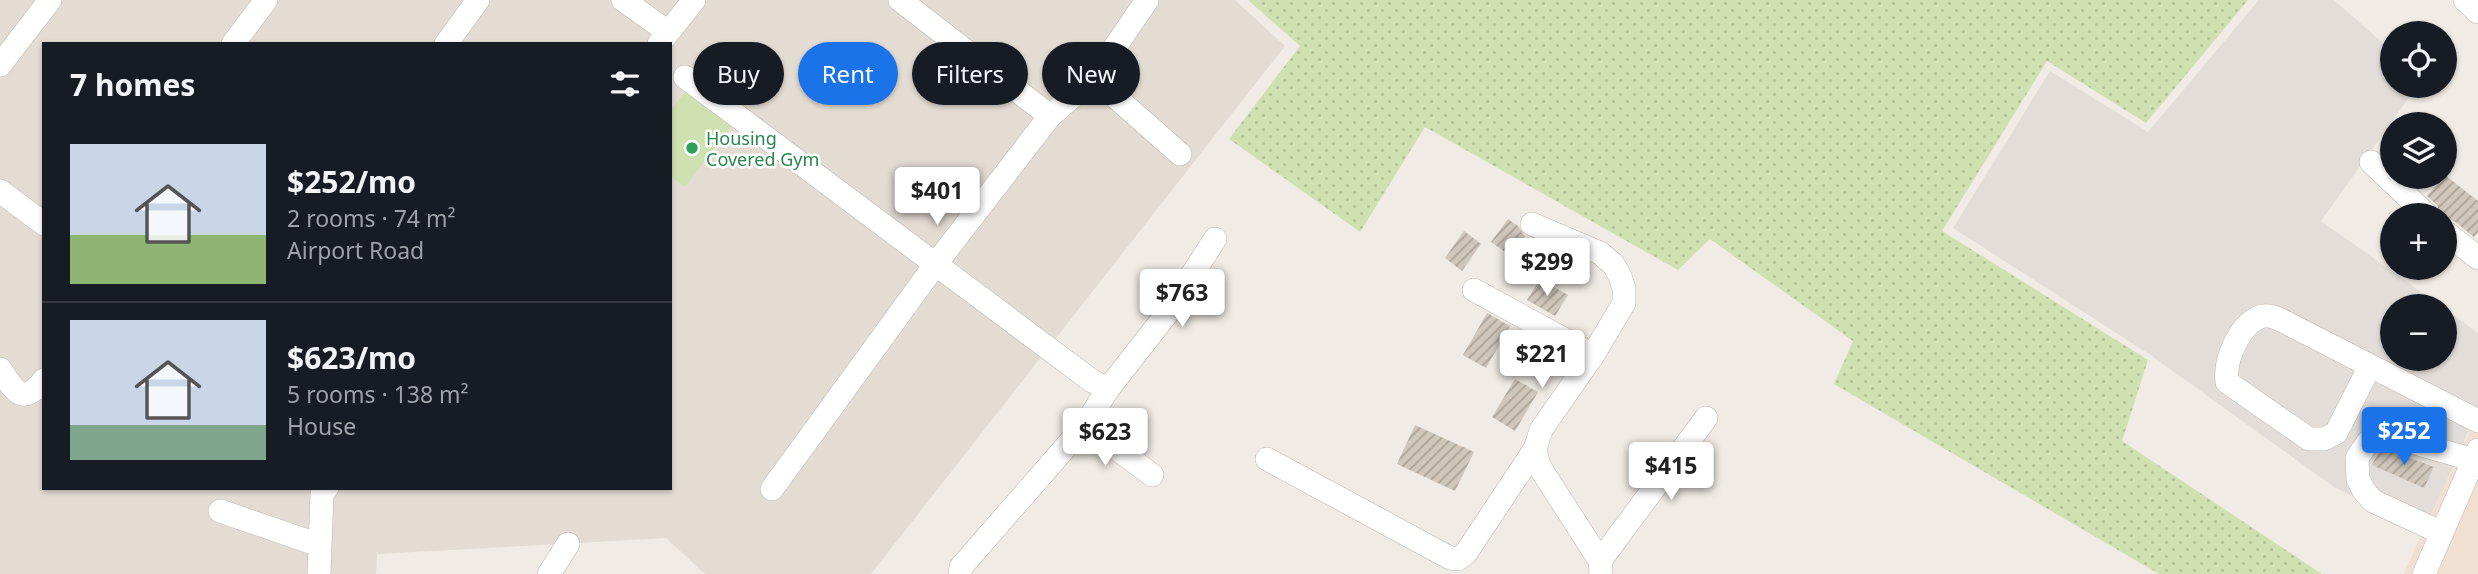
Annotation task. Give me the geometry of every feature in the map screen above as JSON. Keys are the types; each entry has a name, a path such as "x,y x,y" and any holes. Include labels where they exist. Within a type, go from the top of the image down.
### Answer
{"street":[{"path":"0,65 50,0"},
{"path":"234,42 266,0"},
{"path":"447,42 478,0"},
{"path":"623,0 663,38 694,0"},
{"path":"900,0 1051,116"},
{"path":"1118,42 1147,0"},
{"path":"2465,0 2478,12"},
{"path":"685,77 1092,381 1108,389"},
{"path":"772,489 935,265 1051,116 1063,105"},
{"path":"1125,105 1180,154"},
{"path":"2371,162 2414,203"},
{"path":"0,191 42,222"},
{"path":"1267,459 1450,558 1458,559 1466,554 1535,449 1541,430 1593,355 1624,303 1624,289 1613,264 1600,253 1532,223"},
{"path":"960,574 961,567 1085,425 1108,389 1169,311 1215,239"},
{"path":"2457,241 2478,258"},
{"path":"1474,290 1593,355"},
{"path":"2370,366 2336,433 2324,439 2309,439 2227,382 2225,369 2231,348 2253,320 2266,315 2279,319 2478,421"},
{"path":"0,369 16,392 25,395 33,393 42,382"},
{"path":"1535,449 1539,466 1601,567 1706,418"},
{"path":"1085,425 1152,475"},
{"path":"2424,574 2442,533 2476,455 2388,435 2368,442 2357,458 2358,479 2364,491 2373,501 2442,533"},
{"path":"319,574 324,490"},
{"path":"220,511 319,545"},
{"path":"549,574 568,544"}],"shaded area":[{"path":"0,0 1235,0 1285,46 871,574 705,574 666,538 377,554 376,574 0,574"},
{"path":"2259,0 2334,0 2380,40 2380,98 2408,98 2399,112 2380,112 2380,138 2321,221 2380,263 2380,280 2404,280 2424,294 2380,294 2380,371 2457,371 2457,318 2478,333 2478,410 2424,530 2334,487 2152,356 1953,228 2050,71 2148,132"},
{"path":"2370,407 2465,442 2478,412 2478,574 2404,574 2423,530 2334,487"}],"green space":[{"path":"1248,0 2248,0 2146,123 2047,61 1942,231 2148,360 2122,441 2322,574 2159,574 1834,384 1853,341 1710,239 1678,270 1425,127 1360,232 1229,139 1300,46"},
{"name":"Housing Covered Gym","path":"689,87 693,90 693,105 713,105 735,121 685,187 672,177 672,108"}],"building":[{"path":"2457,184 2478,201 2478,232 2474,237 2457,223 2457,203 2435,203 2427,196 2433,189 2457,189"},
{"path":"1508,219 1518,226 1525,236 1511,256 1491,242"},
{"path":"1464,231 1481,244 1462,271 1445,258"},
{"path":"1540,279 1568,295 1555,316 1527,300"},
{"path":"1487,313 1510,326 1486,368 1463,355"},
{"path":"1515,379 1538,392 1515,431 1492,417"},
{"path":"1415,425 1474,452 1455,491 1397,464"},
{"path":"2388,450 2434,467 2424,488 2372,465 2378,453"}],"place":[{"name":"Housing Covered Gym","path":"692,148"}]}
